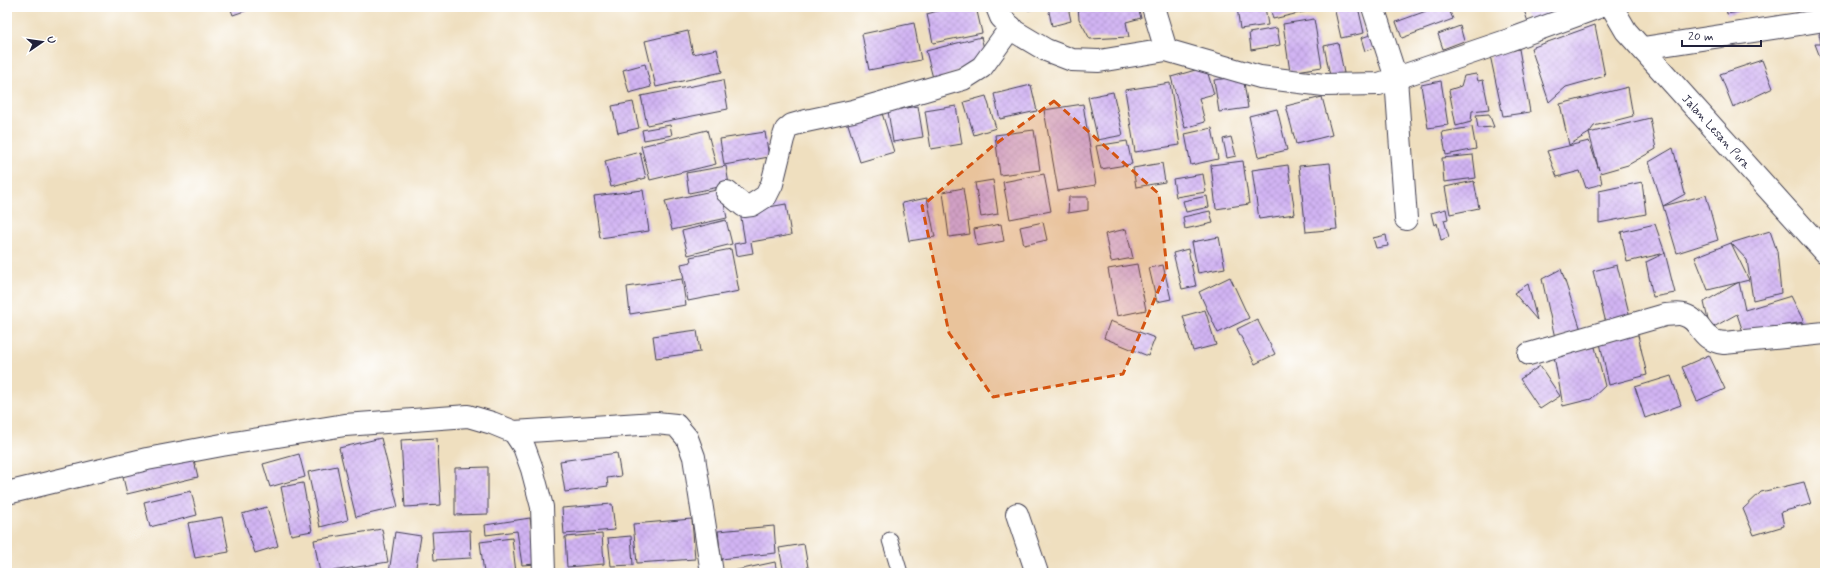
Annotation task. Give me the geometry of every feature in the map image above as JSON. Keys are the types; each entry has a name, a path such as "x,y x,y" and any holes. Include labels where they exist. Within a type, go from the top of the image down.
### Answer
{"street":[{"path":"997,7 1001,17 1014,32 1046,50 1072,60 1099,61 1166,50 1260,77 1324,85 1379,84 1509,40 1599,7"},
{"path":"1153,7 1166,50"},
{"path":"1373,7 1396,78 1406,219"},
{"name":"Jalan Lesan Pura","path":"1612,7 1626,31 1643,48 1825,252"},
{"path":"1643,48 1825,20"},
{"path":"727,192 744,206 752,205 766,196 772,184 786,130 792,125 853,111 963,80 982,68 1011,27"},
{"path":"1529,354 1665,315 1683,314 1693,319 1705,336 1713,342 1724,343 1825,333"},
{"path":"7,493 147,459 346,425 468,416 492,423 514,432 656,423 676,425 687,438 694,457 712,573"},
{"path":"514,432 524,447 532,469 542,507 544,573"},
{"path":"1017,514 1037,573"}],"lane":[{"path":"890,540 900,573"}],"highlighted area":[{"path":"1054,101 1159,194 1167,270 1123,374 993,397 949,333 922,206 994,145"}],"building":[{"path":"230,7 256,7 233,15"},
{"path":"951,7 976,7 982,33 933,43 927,14"},
{"path":"1027,7 1044,7 1044,8 1028,10"},
{"path":"1048,7 1068,7 1071,21 1052,26"},
{"path":"1078,7 1138,7 1141,18 1126,22 1129,37 1090,39 1079,19"},
{"path":"1237,7 1265,7 1268,25 1240,29"},
{"path":"1270,7 1321,7 1321,8 1273,19"},
{"path":"1334,7 1358,7 1364,33 1341,38"},
{"path":"1437,7 1448,7 1453,19 1402,38 1396,22"},
{"path":"1523,7 1565,7 1565,9 1528,22"},
{"path":"1726,7 1760,7 1760,8 1727,14"},
{"path":"1314,19 1322,67 1290,72 1283,24"},
{"path":"914,23 921,60 869,70 862,34"},
{"path":"1595,25 1605,76 1566,87 1549,102 1531,48"},
{"path":"1460,26 1464,41 1443,49 1438,34"},
{"path":"1277,28 1280,45 1251,50 1249,33"},
{"path":"688,31 693,54 717,49 722,72 656,87 645,41"},
{"path":"1825,33 1825,70 1815,44 1821,44 1819,34"},
{"path":"1373,34 1377,47 1365,51 1361,38"},
{"path":"981,37 986,56 934,82 926,51"},
{"path":"1338,43 1344,73 1330,76 1324,46"},
{"path":"1519,49 1530,112 1503,116 1490,55"},
{"path":"1762,60 1773,88 1733,107 1720,74"},
{"path":"645,64 651,87 629,93 623,70"},
{"path":"1206,67 1214,94 1199,98 1205,122 1185,128 1171,77"},
{"path":"1476,74 1478,81 1483,80 1489,109 1472,111 1471,122 1456,126 1449,90 1461,86 1464,76"},
{"path":"1243,76 1248,108 1219,112 1214,80"},
{"path":"723,80 728,109 647,125 641,96"},
{"path":"1441,81 1448,125 1428,128 1421,85"},
{"path":"1170,83 1180,145 1135,152 1125,90"},
{"path":"1031,85 1037,111 1000,119 994,94"},
{"path":"1628,87 1633,116 1594,126 1589,133 1569,145 1560,104"},
{"path":"1113,92 1123,135 1098,140 1088,97"},
{"path":"986,96 996,128 974,135 964,102"},
{"path":"1322,97 1332,135 1296,144 1286,106"},
{"path":"633,102 639,128 618,133 612,106"},
{"path":"1083,104 1096,185 1058,191 1044,110"},
{"path":"918,106 923,137 893,142 888,111"},
{"path":"956,106 962,144 931,149 925,111"},
{"path":"1277,109 1287,150 1258,157 1249,116"},
{"path":"881,110 894,152 860,162 847,121"},
{"path":"1489,114 1494,127 1478,128 1476,115"},
{"path":"1650,118 1656,149 1628,165 1600,173 1602,184 1586,188 1580,171 1557,177 1547,151 1589,141 1599,170 1589,133"},
{"path":"670,125 672,135 644,140 642,130"},
{"path":"1472,127 1476,149 1446,155 1442,132"},
{"path":"1212,128 1218,159 1191,165 1185,134"},
{"path":"707,130 716,164 650,180 641,146"},
{"path":"1034,130 1040,170 1000,175 995,135"},
{"path":"765,132 769,157 724,165 720,139"},
{"path":"1231,137 1236,156 1227,158 1223,139"},
{"path":"1127,141 1132,164 1101,169 1096,146"},
{"path":"1673,148 1685,194 1663,206 1649,162"},
{"path":"640,152 646,178 611,187 605,161"},
{"path":"1473,155 1476,178 1444,182 1442,158"},
{"path":"1243,161 1249,204 1216,209 1211,165"},
{"path":"1162,163 1165,182 1136,187 1133,168"},
{"path":"1330,163 1337,229 1306,232 1299,166"},
{"path":"1288,165 1295,214 1259,219 1252,170"},
{"path":"726,166 729,185 689,193 686,173"},
{"path":"1044,174 1051,211 1010,219 1003,182"},
{"path":"1203,174 1206,192 1176,197 1173,179"},
{"path":"993,180 998,214 981,217 975,183"},
{"path":"1474,181 1479,208 1450,214 1445,187"},
{"path":"1642,182 1646,214 1599,223 1599,191"},
{"path":"963,188 970,234 949,237 943,192"},
{"path":"721,189 727,218 672,230 665,201"},
{"path":"643,190 649,231 600,238 594,196"},
{"path":"1706,195 1718,240 1677,253 1663,206"},
{"path":"1207,196 1209,207 1186,212 1183,201"},
{"path":"1069,197 1088,197 1088,210 1068,213"},
{"path":"927,198 935,237 909,241 902,203"},
{"path":"786,204 791,235 751,242 753,253 736,256 734,244 745,242 740,212"},
{"path":"1446,209 1448,219 1444,220 1449,237 1441,240 1437,223 1434,225 1431,213"},
{"path":"1210,211 1213,223 1185,229 1183,217"},
{"path":"726,220 732,244 688,255 682,231"},
{"path":"1043,222 1047,240 1024,245 1020,227"},
{"path":"1001,224 1004,241 977,246 974,229"},
{"path":"1655,224 1665,253 1627,262 1621,232"},
{"path":"1126,229 1133,258 1111,262 1105,234"},
{"path":"1770,231 1777,251 1781,293 1753,300 1747,260 1731,243"},
{"path":"1386,235 1388,246 1376,248 1373,238"},
{"path":"1219,237 1225,268 1198,273 1192,242"},
{"path":"1731,243 1749,280 1708,290 1695,257"},
{"path":"731,249 739,291 688,301 681,264 691,262 690,257"},
{"path":"1188,249 1196,286 1182,289 1173,253"},
{"path":"1665,253 1675,293 1653,297 1646,262"},
{"path":"1137,264 1146,310 1117,316 1108,269"},
{"path":"1163,265 1171,299 1157,302 1149,268"},
{"path":"1617,265 1630,317 1606,323 1593,271"},
{"path":"1561,269 1581,330 1555,338 1542,279"},
{"path":"1230,277 1249,318 1218,333 1199,292"},
{"path":"682,279 686,305 630,314 627,287"},
{"path":"1739,282 1745,310 1791,296 1804,322 1743,332 1737,314 1710,329 1704,302"},
{"path":"1528,284 1537,320 1514,293"},
{"path":"1205,310 1216,345 1193,351 1183,316"},
{"path":"1257,319 1275,354 1255,364 1237,329"},
{"path":"1110,321 1155,338 1148,356 1104,338"},
{"path":"697,330 700,352 656,358 653,336"},
{"path":"1637,331 1647,375 1609,385 1600,343"},
{"path":"1595,347 1605,386 1591,399 1563,406 1554,356"},
{"path":"1709,355 1725,389 1697,401 1682,367"},
{"path":"1540,366 1560,396 1540,409 1520,379"},
{"path":"1671,376 1681,405 1645,418 1635,387"},
{"path":"381,438 398,507 356,517 339,448"},
{"path":"437,438 441,505 405,507 401,440"},
{"path":"192,452 198,477 127,494 121,469"},
{"path":"617,453 621,476 607,478 608,486 565,492 560,461"},
{"path":"299,454 305,477 270,487 263,464"},
{"path":"337,466 348,520 320,527 308,472"},
{"path":"488,467 488,514 455,515 455,468"},
{"path":"1804,482 1811,504 1781,512 1784,526 1754,535 1743,509 1761,492"},
{"path":"303,483 312,531 291,535 281,487"},
{"path":"191,491 197,515 150,527 144,502"},
{"path":"612,504 615,530 564,534 562,508"},
{"path":"267,507 278,546 255,553 242,514"},
{"path":"222,517 229,552 195,558 188,523"},
{"path":"530,518 537,564 522,565 517,531 486,535 485,525"},
{"path":"692,519 695,559 637,563 633,524"},
{"path":"774,526 776,553 721,559 718,531"},
{"path":"382,529 388,562 320,573 314,540"},
{"path":"470,530 471,558 434,560 432,532"},
{"path":"395,532 421,536 415,573 389,573"},
{"path":"602,534 604,564 567,567 565,537"},
{"path":"631,536 633,565 611,566 608,538"},
{"path":"512,538 516,573 484,573 480,542"},
{"path":"804,544 809,573 784,573 779,548"},
{"path":"775,562 777,573 734,573 733,571"}]}
